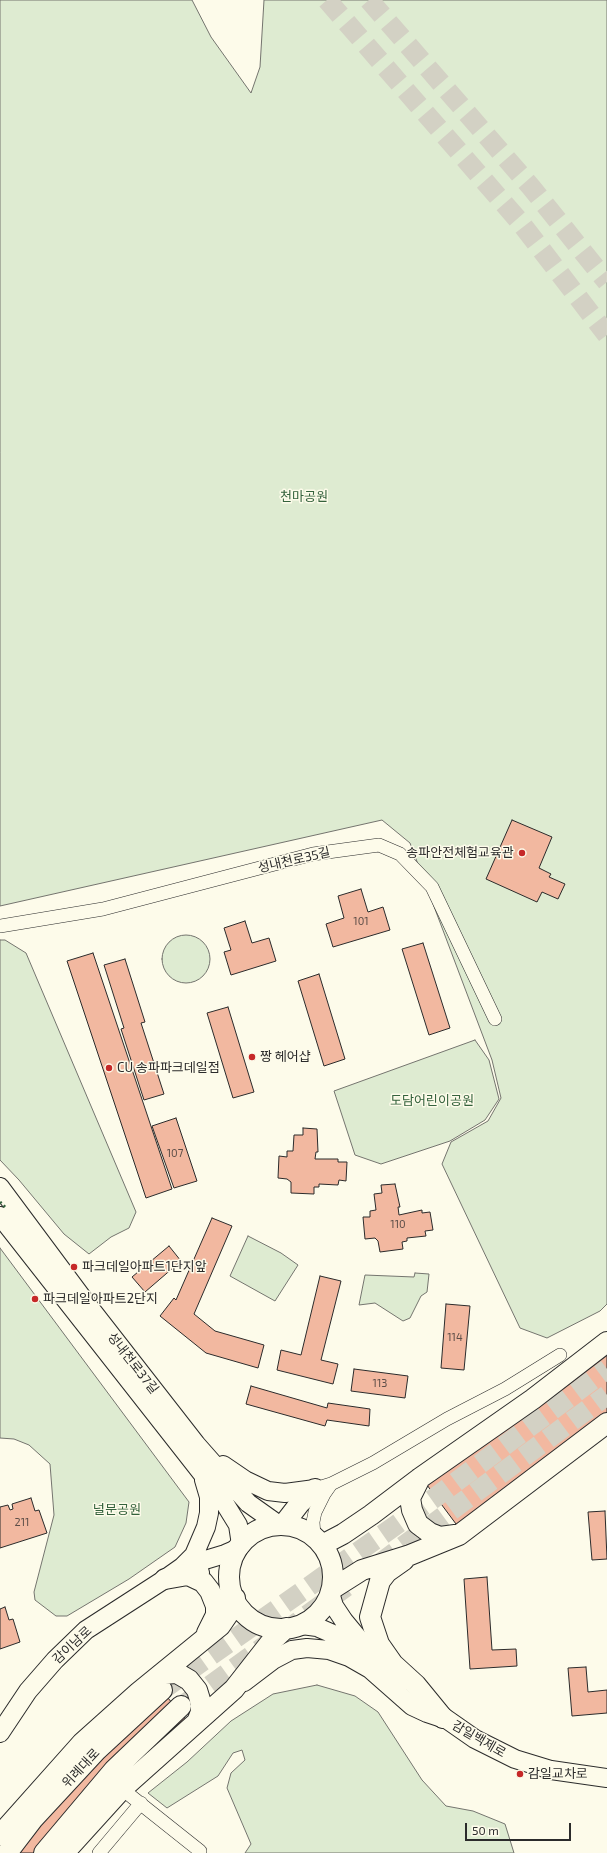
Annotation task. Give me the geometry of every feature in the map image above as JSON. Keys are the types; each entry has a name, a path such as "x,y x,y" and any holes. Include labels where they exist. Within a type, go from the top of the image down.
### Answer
{"main road":[{"name":"성내천로37길","path":"0,1187 75,1301 234,1518 240,1533 240,1546"},
{"name":"성내천로37길","path":"0,1216 75,1301 248,1504 281,1525"},
{"path":"318,1541 343,1534 366,1519 420,1478 533,1399 607,1342"},
{"path":"331,1591 362,1570 410,1556 459,1535 607,1423"},
{"path":"196,1444 245,1480 268,1491 285,1493 323,1487"},
{"path":"184,1571 194,1555 206,1527 210,1497 202,1475"},
{"path":"420,1478 410,1498 412,1510 418,1524 430,1533 440,1537 459,1535"},
{"path":"281,1525 300,1503 323,1487"},
{"path":"166,1579 225,1554 240,1546 258,1531 281,1525 300,1529 318,1541 331,1563 333,1576 331,1591 325,1605 317,1615 306,1622 290,1627 270,1643 234,1689"},
{"path":"192,1649 220,1626 233,1607 230,1571 240,1546"},
{"path":"410,1556 387,1572 380,1581 370,1617 379,1644 393,1664 416,1685 443,1718"},
{"path":"184,1571 209,1573 223,1580 244,1612 253,1620 269,1627 290,1627 302,1625 317,1626 372,1658"},
{"path":"162,1682 209,1630 216,1615 216,1606 210,1591 202,1582 184,1571"},
{"name":"감이남로","path":"0,1733 28,1691 55,1660 86,1630 166,1579"},
{"path":"331,1591 334,1606 344,1621 367,1646 372,1658"},
{"path":"64,1853 122,1789 234,1689 273,1660 292,1650 307,1648 329,1650 348,1657 370,1669 412,1706 443,1718"},
{"name":"감일백제로","path":"372,1658 443,1718 475,1739 515,1759 551,1770 607,1778"},
{"path":"0,1835 82,1743 177,1672 189,1680 197,1690 201,1703 201,1712 197,1722"},
{"name":"위례대로","path":"7,1853 34,1820 96,1751 162,1682"},
{"name":"위례대로","path":"44,1853 114,1770 181,1706"}],"street":[{"name":"성내천로35길","path":"0,926 103,909 313,854 380,845 400,854 432,887 495,1020"},
{"path":"318,1541 315,1512 324,1494 323,1487 372,1463 447,1419 505,1389 560,1355"},
{"path":"122,1789 200,1851"},
{"path":"99,1853 141,1804"}],"green space":[{"name":"천마공원","path":"0,0 192,0 211,37 251,93 260,67 264,0 607,0 607,1304 600,1311 547,1338 520,1328 442,1164 451,1142 488,1121 501,1098 492,1060 410,843 382,820 0,906"},
{"path":"181,935 191,935 200,939 206,945 210,954 210,964 206,973 200,979 191,983 181,983 172,979 166,973 162,964 162,954 166,945 172,939"},
{"path":"0,940 5,940 26,953 136,1212 129,1228 111,1237 89,1254 64,1234 19,1180 0,1160"},
{"name":"도담어린이공원","path":"475,1040 489,1060 499,1099 485,1120 450,1141 381,1164 355,1155 334,1091"},
{"path":"248,1236 281,1253 298,1265 275,1301 230,1276"},
{"name":"널문공원","path":"0,1248 189,1502 186,1523 175,1547 129,1579 67,1616 56,1616 35,1600 34,1592 54,1515 50,1464 29,1445 14,1439 0,1438"},
{"path":"415,1273 429,1274 427,1292 421,1296 410,1318 403,1321 375,1303 359,1305 365,1275 414,1277"},
{"path":"317,1685 355,1696 378,1712 422,1780 446,1806 473,1811 505,1824 514,1853 245,1853 251,1844 227,1788 231,1773 245,1760 242,1750 233,1753 218,1776 167,1808 148,1793 187,1762 231,1721 273,1694"}],"building":[{"name":"송파안전체험교육관","path":"512,820 552,837 539,868 551,874 549,877 565,884 558,899 542,892 537,902 486,879"},
{"path":"361,889 368,912 383,907 390,930 333,947 326,924 344,918 338,896"},
{"path":"245,921 252,943 269,938 276,961 231,975 224,952 231,950 224,928"},
{"path":"423,943 450,1028 429,1035 402,949"},
{"path":"93,953 172,1189 146,1198 67,961"},
{"path":"125,959 145,1022 141,1023 164,1094 144,1100 121,1029 124,1028 104,965"},
{"path":"319,974 345,1059 324,1066 298,981"},
{"path":"228,1007 254,1092 233,1098 207,1013"},
{"path":"176,1118 197,1181 174,1188 152,1126"},
{"path":"303,1128 317,1129 318,1152 316,1152 315,1159 338,1159 338,1162 347,1162 346,1181 339,1180 338,1185 319,1184 319,1187 314,1187 314,1194 291,1193 291,1182 287,1179 278,1178 279,1156 287,1157 287,1151 293,1151 294,1135 303,1135"},
{"path":"395,1184 400,1207 398,1207 399,1215 422,1210 422,1213 430,1212 433,1230 425,1231 426,1236 407,1238 407,1241 402,1242 403,1249 380,1252 378,1241 375,1238 365,1239 363,1217 370,1217 370,1211 376,1210 374,1194 382,1193 381,1185"},
{"path":"212,1218 232,1226 194,1314 215,1331 264,1345 258,1368 206,1353 160,1316 174,1298 176,1300"},
{"path":"169,1246 181,1261 145,1292 132,1277"},
{"path":"320,1276 341,1281 321,1360 338,1364 333,1384 277,1370 281,1350 301,1355"},
{"path":"446,1304 470,1306 464,1370 441,1368"},
{"path":"607,1350 607,1415 459,1528 427,1485"},
{"path":"354,1369 408,1376 405,1398 351,1391"},
{"path":"251,1386 327,1408 328,1403 370,1409 369,1426 327,1420 325,1426 246,1404"},
{"path":"31,1498 35,1511 39,1510 47,1533 0,1548 0,1507 8,1505 10,1510 13,1509 12,1504"},
{"path":"605,1511 607,1559 592,1560 588,1512"},
{"path":"487,1577 492,1650 516,1649 517,1666 470,1669 464,1579"},
{"path":"5,1607 9,1620 13,1619 20,1642 0,1649 0,1609"},
{"path":"586,1667 588,1692 607,1690 607,1713 572,1716 568,1668"},
{"path":"157,1685 189,1723 60,1853 0,1853 0,1844"}],"tunnel":[{"path":"327,0 520,222 607,335"},
{"path":"369,0 531,187 607,282"},
{"path":"162,1690 433,1499 607,1369"},
{"path":"379,1564 607,1395"},
{"path":"186,1703 346,1587"}],"hedge":[{"path":"0,1202 6,1208"}],"place":[{"name":"송파안전체험교육관","path":"522,853"},
{"name":"짱 헤어샵","path":"252,1057"},
{"name":"CU 송파파크데일점","path":"109,1068"},
{"name":"파크데일아파트1단지앞","path":"74,1267"},
{"name":"파크데일아파트2단지","path":"35,1299"},
{"name":"감일교차로","path":"520,1774"}]}
